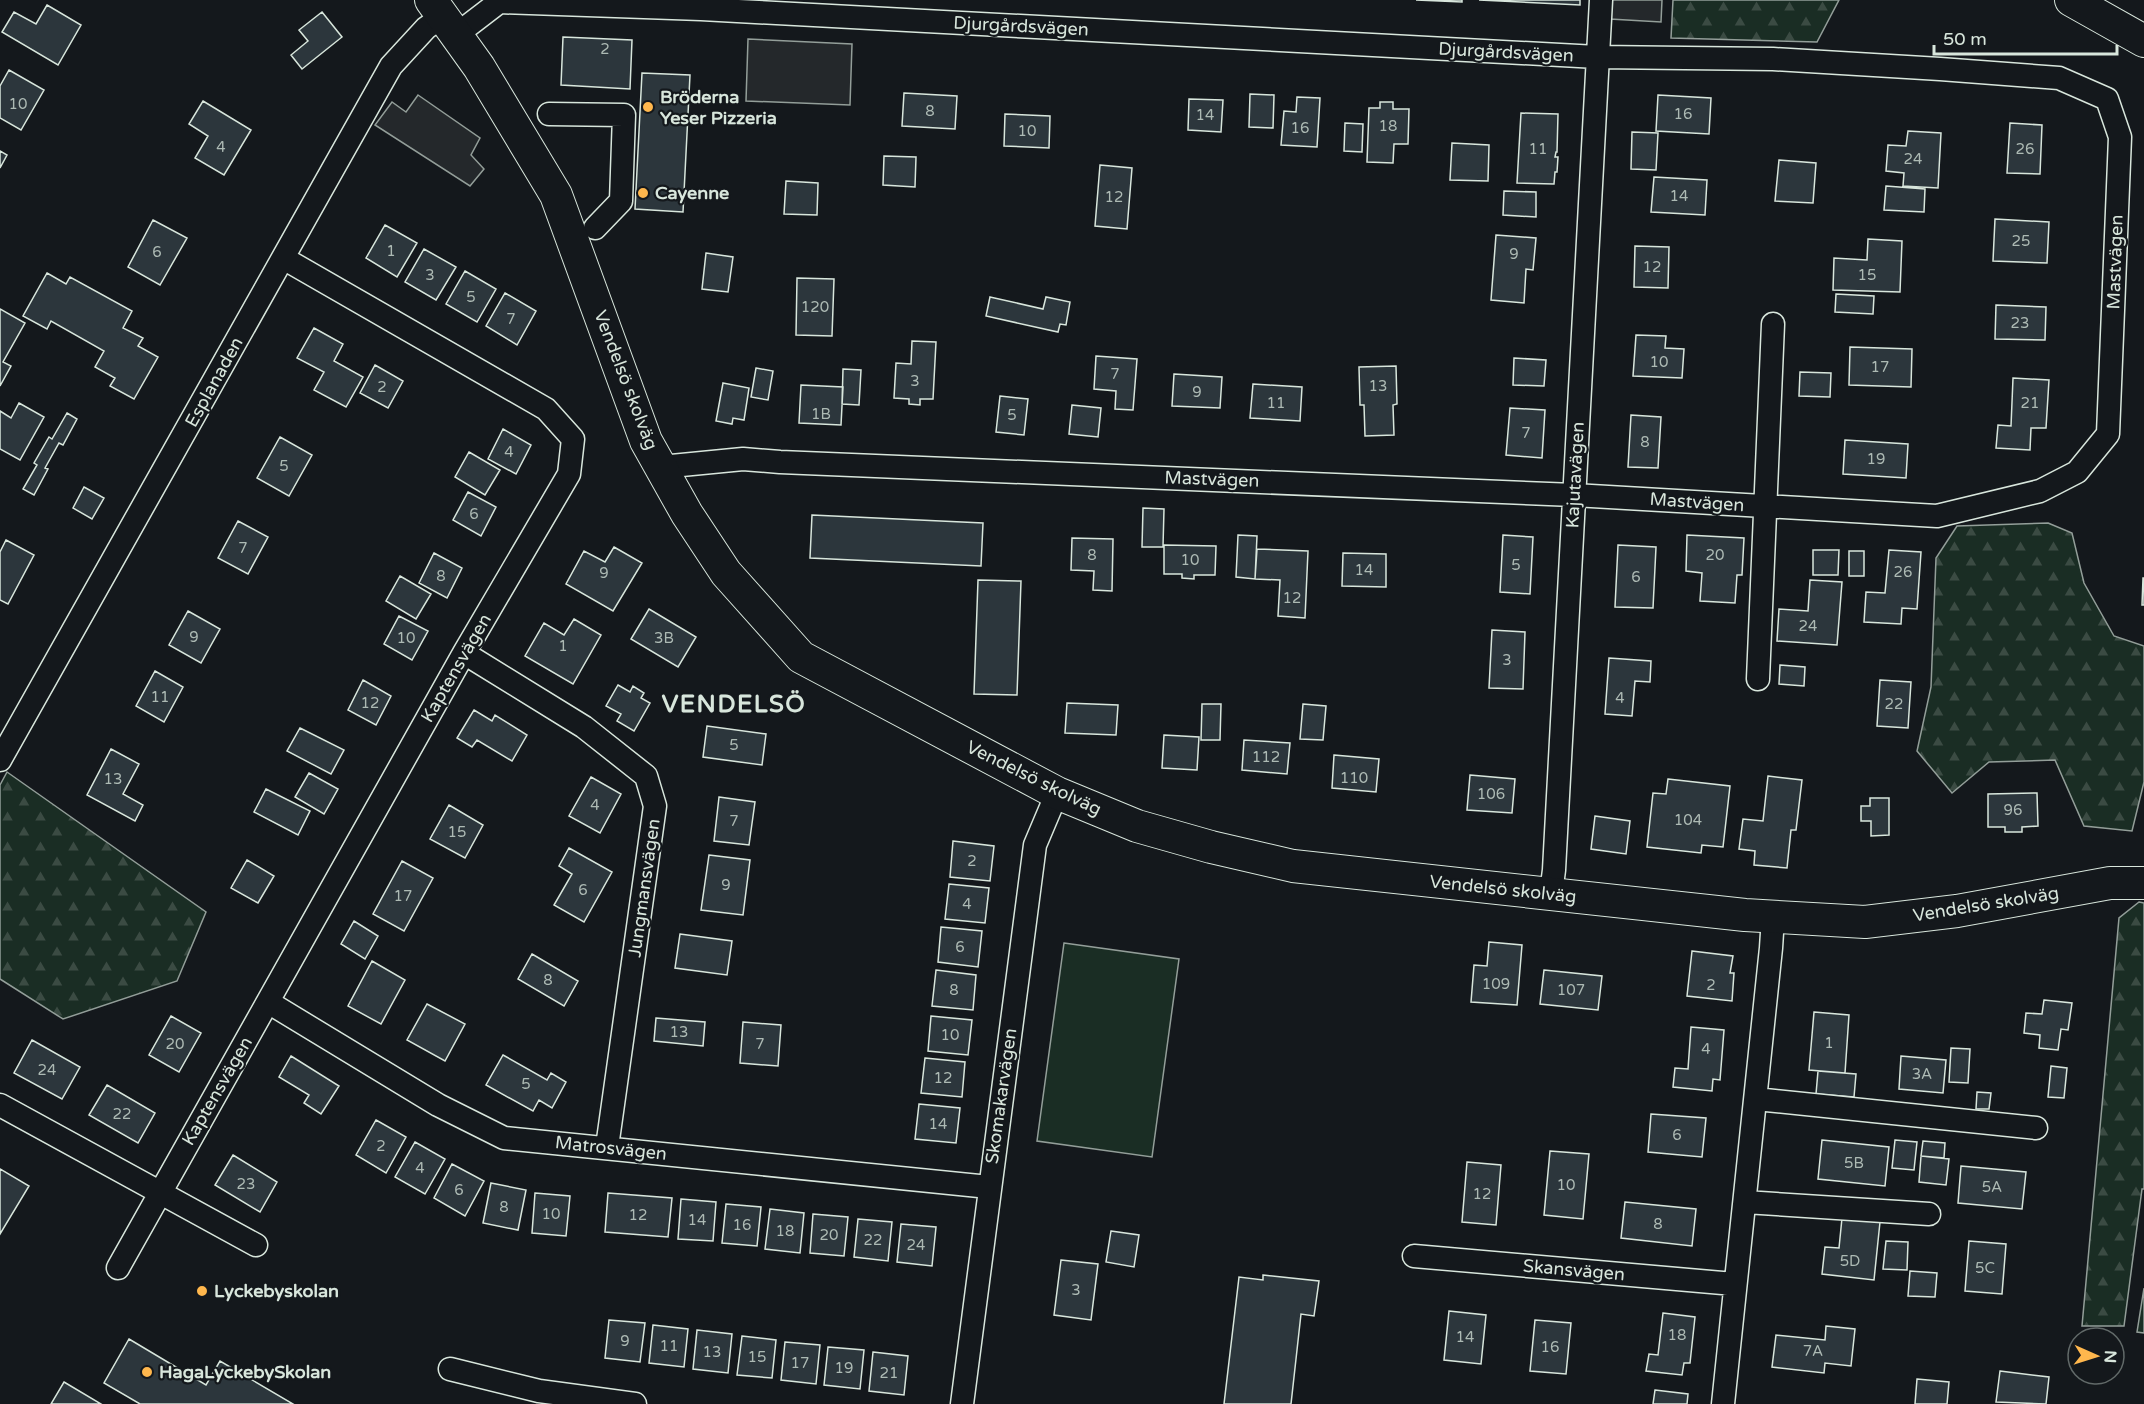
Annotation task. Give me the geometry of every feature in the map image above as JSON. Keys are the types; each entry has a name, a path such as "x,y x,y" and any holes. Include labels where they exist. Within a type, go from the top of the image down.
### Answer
{"street":[{"name":"Djurgårdsvägen","path":"1597,57 1601,0"},
{"path":"2071,0 2144,41"},
{"name":"Djurgårdsvägen","path":"443,17 499,2 751,6 1597,57 1773,59 2059,78"},
{"name":"Esplanaden","path":"0,760 391,66 426,28 443,17"},
{"name":"Vendelsö skolväg","path":"443,17 479,67 556,195 646,441 687,514 726,573 801,657 1056,793 1137,826 1211,848 1293,866 1553,881 1773,917 1864,922 1957,910 2110,883 2144,883"},
{"name":"Kajutavägen","path":"1553,881 1597,57"},
{"name":"Mastvägen","path":"660,467 743,459 1574,495 1937,516 2040,491 2077,472 2108,434 2120,137 2107,99 2059,78"},
{"path":"549,114 624,115 621,201 595,228"},
{"name":"Kaptensvägen","path":"118,1268 464,653 569,474 573,439 546,409 283,258"},
{"name":"Mastvägen","path":"1758,679 1773,324"},
{"name":"Jungmansvägen","path":"464,653 584,727 646,776 655,806 607,1147"},
{"name":"Skomakarvägen","path":"962,1404 1035,845 1056,793"},
{"path":"1723,1404 1773,917"},
{"name":"Matrosvägen","path":"268,1002 438,1105 504,1138 989,1187"},
{"path":"1756,1099 2036,1128"},
{"path":"0,1105 256,1245"},
{"path":"1745,1202 1929,1214"},
{"name":"Skansvägen","path":"1414,1256 1734,1284"},
{"path":"450,1370 539,1391 635,1404"}],"green space":[{"path":"1673,0 1839,0 1817,42 1671,38"},
{"path":"2048,523 2072,533 2084,583 2114,636 2144,646 2144,782 2132,831 2084,826 2055,760 1989,762 1952,793 1917,751 1931,687 1936,558 1957,526"},
{"path":"7,772 206,912 177,981 63,1019 0,979 0,785"},
{"path":"2139,902 2144,903 2144,1189 2142,1189 2124,1326 2082,1326 2119,918"},
{"path":"1064,943 1179,959 1152,1157 1037,1141"},
{"path":"2144,1288 2144,1333 2137,1332"}],"shaded area":[{"path":"1611,0 1662,0 1661,22 1610,19"},
{"path":"748,39 852,44 850,105 746,101"},
{"path":"418,95 480,138 471,155 484,169 470,186 375,125 392,102 406,112"}],"building":[{"path":"1416,0 1462,0 1462,2"},
{"path":"1479,0 1580,0 1580,5"},
{"path":"47,5 81,25 58,65 2,32 14,12 36,24"},
{"path":"322,12 342,37 302,69 291,55 308,41 299,30"},
{"path":"563,37 632,40 630,89 561,85"},
{"path":"9,70 44,90 21,130 0,118 0,86"},
{"path":"642,73 690,75 683,212 635,209"},
{"path":"904,93 957,96 955,129 902,126"},
{"path":"1250,94 1274,95 1273,128 1249,127"},
{"path":"1658,95 1711,98 1709,134 1656,131"},
{"path":"1297,97 1320,98 1317,147 1281,145 1284,111 1296,112"},
{"path":"1189,99 1223,100 1221,132 1188,130"},
{"path":"203,101 251,130 224,175 195,158 208,136 189,124"},
{"path":"1380,102 1393,102 1393,109 1409,109 1408,144 1394,144 1393,163 1367,162 1369,108 1380,108"},
{"path":"1521,113 1558,114 1555,157 1558,157 1554,184 1517,183"},
{"path":"1005,114 1050,116 1049,148 1004,146"},
{"path":"1345,123 1363,124 1362,152 1344,151"},
{"path":"2010,123 2042,125 2040,174 2007,173"},
{"path":"1908,131 1941,133 1938,188 1903,186 1904,173 1886,171 1888,145 1906,146"},
{"path":"1632,132 1658,133 1656,170 1631,169"},
{"path":"1452,143 1489,145 1488,181 1450,180"},
{"path":"0,151 7,155 0,168"},
{"path":"884,156 916,157 915,187 883,185"},
{"path":"1779,160 1816,163 1813,203 1775,201"},
{"path":"1100,165 1132,168 1127,229 1095,226"},
{"path":"1654,177 1707,180 1705,215 1651,212"},
{"path":"786,181 818,183 817,215 784,214"},
{"path":"1886,186 1925,189 1924,212 1884,210"},
{"path":"1504,191 1536,192 1536,217 1503,215"},
{"path":"1995,219 2049,222 2047,263 1993,261"},
{"path":"153,220 187,238 160,285 128,267"},
{"path":"385,225 417,243 397,277 366,258"},
{"path":"1496,235 1536,238 1533,270 1526,269 1524,303 1491,300"},
{"path":"1868,239 1902,241 1900,292 1833,290 1834,258 1867,260"},
{"path":"1635,246 1669,247 1668,288 1634,287"},
{"path":"424,249 456,267 436,300 405,282"},
{"path":"706,253 733,257 728,292 702,289"},
{"path":"465,271 496,289 477,322 446,304"},
{"path":"47,273 66,284 70,277 132,311 123,328 143,338 138,346 158,357 134,399 110,386 115,378 95,367 104,351 51,321 47,329 23,316"},
{"path":"797,278 834,279 832,336 796,335"},
{"path":"505,293 536,311 517,345 486,326"},
{"path":"1836,294 1874,296 1873,314 1835,312"},
{"path":"990,297 1043,309 1046,297 1070,302 1066,325 1060,324 1058,332 986,316"},
{"path":"1996,305 2046,307 2045,340 1995,339"},
{"path":"0,309 25,323 3,362 11,366 0,386"},
{"path":"314,328 343,344 334,361 363,377 346,407 314,390 324,372 297,358"},
{"path":"1636,335 1666,336 1665,348 1684,349 1682,378 1633,376"},
{"path":"912,341 936,342 933,399 920,399 920,405 909,404 909,399 894,398 896,363 911,364"},
{"path":"1850,347 1912,349 1911,387 1849,385"},
{"path":"1096,356 1137,359 1133,410 1115,409 1116,391 1094,389"},
{"path":"1514,358 1546,360 1544,386 1513,385"},
{"path":"375,365 403,381 388,408 360,393"},
{"path":"1396,366 1397,404 1393,405 1394,435 1365,436 1364,405 1360,405 1359,367"},
{"path":"756,368 773,371 768,400 751,397"},
{"path":"843,369 861,370 859,405 842,404"},
{"path":"1800,372 1831,373 1830,397 1799,396"},
{"path":"1174,374 1222,377 1220,408 1172,406"},
{"path":"2013,378 2049,380 2046,428 2031,428 2030,450 1996,448 1998,425 2011,426"},
{"path":"723,383 749,388 744,420 733,418 732,424 716,421"},
{"path":"1253,384 1302,387 1300,421 1250,418"},
{"path":"801,385 843,387 841,425 799,423"},
{"path":"1000,396 1028,399 1024,435 996,432"},
{"path":"19,403 44,417 20,460 0,449 0,411 11,418"},
{"path":"1072,405 1101,408 1098,437 1069,434"},
{"path":"1510,408 1545,410 1542,458 1506,455"},
{"path":"67,413 77,419 63,445 59,443 34,495 23,489 49,437 52,439"},
{"path":"1631,415 1661,417 1658,468 1628,467"},
{"path":"503,429 531,445 516,474 488,459"},
{"path":"280,437 312,455 289,496 257,478"},
{"path":"1845,440 1908,444 1906,478 1843,474"},
{"path":"469,452 500,470 485,495 455,477"},
{"path":"84,487 104,498 92,519 73,508"},
{"path":"468,492 496,507 481,536 453,520"},
{"path":"1143,508 1164,509 1163,547 1142,547"},
{"path":"812,515 983,523 981,566 810,558"},
{"path":"238,521 268,537 248,574 218,558"},
{"path":"1238,535 1257,536 1255,579 1236,577"},
{"path":"1503,535 1533,537 1530,594 1500,592"},
{"path":"1687,535 1744,538 1742,575 1737,575 1735,603 1700,601 1702,573 1686,571"},
{"path":"1072,538 1113,539 1112,591 1093,590 1094,571 1071,570"},
{"path":"6,540 34,555 8,604 0,600 0,552"},
{"path":"1164,545 1216,546 1215,575 1194,575 1194,579 1182,578 1182,574 1164,574"},
{"path":"1618,545 1656,547 1653,608 1615,607"},
{"path":"614,547 642,563 613,611 566,584 584,551 605,562"},
{"path":"1257,549 1308,551 1305,618 1278,616 1280,580 1255,579"},
{"path":"1813,550 1839,550 1838,575 1813,575"},
{"path":"1889,550 1921,552 1917,609 1902,608 1901,624 1864,622 1866,592 1885,593"},
{"path":"1849,551 1864,551 1864,576 1849,576"},
{"path":"434,553 462,568 447,598 419,583"},
{"path":"1343,553 1386,554 1386,587 1342,586"},
{"path":"400,576 431,594 416,619 386,601"},
{"path":"2143,578 2144,605 2142,605"},
{"path":"978,580 1021,581 1017,695 974,694"},
{"path":"1810,580 1842,582 1837,645 1777,641 1779,609 1808,611"},
{"path":"649,609 696,637 678,667 631,639"},
{"path":"188,611 220,629 201,663 169,645"},
{"path":"399,616 428,631 412,660 384,644"},
{"path":"574,619 601,635 573,684 525,656 544,623 564,635"},
{"path":"1492,630 1525,632 1523,689 1489,688"},
{"path":"1609,658 1651,661 1650,682 1635,681 1632,716 1605,714"},
{"path":"1780,665 1805,667 1804,686 1779,684"},
{"path":"155,671 183,687 164,722 136,706"},
{"path":"363,680 391,696 376,725 348,710"},
{"path":"1880,680 1911,682 1908,728 1877,726"},
{"path":"618,685 630,692 633,686 644,693 641,698 650,703 634,731 617,721 621,714 606,706"},
{"path":"1067,703 1118,705 1116,735 1065,733"},
{"path":"1202,704 1221,704 1220,740 1201,740"},
{"path":"1303,704 1326,706 1323,740 1300,739"},
{"path":"474,710 492,721 495,715 527,735 512,761 477,740 472,747 457,738"},
{"path":"707,726 766,734 762,765 703,757"},
{"path":"300,728 344,750 331,774 287,751"},
{"path":"1164,735 1199,737 1197,770 1162,768"},
{"path":"1244,740 1290,743 1287,774 1242,770"},
{"path":"111,749 139,764 123,794 143,805 135,821 87,795"},
{"path":"1334,755 1379,759 1376,792 1332,788"},
{"path":"309,773 338,789 324,814 295,797"},
{"path":"1470,775 1515,779 1512,813 1467,810"},
{"path":"1768,776 1802,780 1796,830 1791,830 1787,868 1754,865 1755,851 1739,849 1743,819 1763,821"},
{"path":"591,777 621,794 600,833 569,816"},
{"path":"1668,779 1730,786 1723,847 1702,845 1701,853 1647,847 1653,793 1666,794"},
{"path":"266,789 310,811 298,835 254,812"},
{"path":"2037,793 2038,826 2022,827 2022,832 2005,832 2005,827 1988,827 1988,794"},
{"path":"719,797 755,802 749,845 714,841"},
{"path":"1870,798 1889,798 1889,835 1871,836 1871,821 1861,821 1861,806 1870,806"},
{"path":"449,805 483,825 465,858 430,839"},
{"path":"1595,816 1630,821 1626,854 1591,849"},
{"path":"953,841 994,846 990,881 950,877"},
{"path":"569,848 612,872 584,922 554,905 572,874 559,866"},
{"path":"709,855 750,860 743,915 701,910"},
{"path":"247,860 274,876 258,903 231,888"},
{"path":"402,861 433,878 404,931 373,914"},
{"path":"949,884 989,888 985,923 945,919"},
{"path":"354,921 378,936 365,959 341,944"},
{"path":"941,927 982,931 978,967 938,962"},
{"path":"680,934 732,941 727,975 675,968"},
{"path":"1489,942 1522,945 1517,1005 1471,1002 1474,965 1487,966"},
{"path":"1692,951 1733,956 1730,973 1734,973 1732,1001 1687,996"},
{"path":"532,954 578,981 564,1006 518,979"},
{"path":"372,961 405,980 381,1024 348,1006"},
{"path":"936,970 976,975 973,1010 932,1006"},
{"path":"1544,970 1602,976 1598,1010 1540,1004"},
{"path":"2044,1000 2072,1003 2068,1030 2061,1029 2058,1050 2039,1048 2040,1035 2024,1033 2026,1013 2042,1014"},
{"path":"427,1004 465,1024 445,1061 407,1040"},
{"path":"1814,1012 1849,1015 1845,1073 1809,1070"},
{"path":"171,1016 201,1033 179,1072 149,1055"},
{"path":"931,1016 972,1020 968,1055 928,1051"},
{"path":"656,1018 705,1022 703,1046 654,1041"},
{"path":"743,1022 781,1025 778,1066 740,1063"},
{"path":"1691,1027 1724,1030 1720,1080 1713,1079 1712,1091 1673,1087 1675,1068 1688,1069"},
{"path":"32,1040 80,1067 62,1099 14,1073"},
{"path":"1951,1048 1970,1049 1968,1083 1949,1082"},
{"path":"503,1055 547,1080 551,1073 566,1082 552,1108 539,1100 533,1111 486,1085"},
{"path":"291,1056 339,1086 321,1114 304,1103 309,1095 279,1077"},
{"path":"1901,1056 1946,1060 1943,1093 1899,1089"},
{"path":"925,1058 965,1062 962,1097 921,1093"},
{"path":"2051,1066 2067,1068 2064,1098 2048,1097"},
{"path":"1818,1071 1856,1074 1854,1097 1816,1094"},
{"path":"107,1085 155,1113 138,1143 89,1115"},
{"path":"1977,1092 1991,1093 1989,1109 1976,1109"},
{"path":"919,1104 960,1108 956,1143 915,1139"},
{"path":"1651,1114 1706,1118 1702,1157 1648,1152"},
{"path":"376,1120 406,1137 386,1173 356,1155"},
{"path":"1822,1140 1889,1147 1885,1186 1818,1179"},
{"path":"1895,1140 1917,1142 1914,1170 1892,1168"},
{"path":"1923,1141 1945,1143 1944,1158 1921,1156"},
{"path":"415,1142 445,1159 425,1194 395,1177"},
{"path":"1550,1151 1589,1154 1583,1219 1544,1215"},
{"path":"233,1155 277,1182 260,1212 215,1185"},
{"path":"1921,1156 1949,1159 1946,1185 1919,1182"},
{"path":"1467,1162 1501,1165 1496,1225 1462,1222"},
{"path":"452,1164 484,1181 465,1216 434,1198"},
{"path":"1961,1166 2026,1172 2022,1209 1958,1203"},
{"path":"0,1169 29,1186 0,1234"},
{"path":"491,1183 526,1190 518,1230 483,1223"},
{"path":"535,1193 570,1196 566,1236 532,1233"},
{"path":"608,1193 672,1198 668,1237 605,1232"},
{"path":"681,1199 716,1202 713,1241 678,1239"},
{"path":"1625,1202 1696,1209 1692,1246 1621,1238"},
{"path":"726,1204 761,1207 757,1246 722,1243"},
{"path":"770,1209 804,1213 800,1253 765,1249"},
{"path":"813,1214 848,1217 844,1256 810,1253"},
{"path":"1842,1218 1880,1222 1874,1280 1822,1274 1825,1247 1839,1248"},
{"path":"858,1219 892,1222 888,1261 854,1257"},
{"path":"901,1224 936,1227 932,1266 897,1262"},
{"path":"1111,1231 1139,1235 1134,1267 1106,1262"},
{"path":"1886,1241 1908,1242 1907,1270 1883,1269"},
{"path":"1969,1241 2006,1244 2002,1294 1965,1291"},
{"path":"1061,1260 1098,1264 1091,1320 1054,1315"},
{"path":"1910,1271 1937,1273 1935,1297 1908,1296"},
{"path":"1263,1275 1319,1281 1314,1316 1301,1314 1291,1404 1224,1404 1239,1277 1263,1280"},
{"path":"1449,1311 1486,1315 1481,1364 1444,1360"},
{"path":"1663,1313 1695,1317 1690,1363 1684,1363 1682,1375 1646,1371 1649,1354 1658,1355"},
{"path":"609,1320 645,1323 640,1362 605,1358"},
{"path":"1535,1320 1571,1323 1566,1374 1530,1371"},
{"path":"653,1325 688,1329 684,1367 649,1363"},
{"path":"1826,1326 1855,1329 1851,1366 1825,1363 1824,1373 1772,1367 1776,1335 1825,1340"},
{"path":"697,1330 732,1334 728,1373 693,1369"},
{"path":"742,1336 776,1340 772,1378 737,1375"},
{"name":"HagaLyckebySkolan","path":"129,1339 206,1385 220,1361 293,1404 140,1404 104,1383"},
{"path":"785,1342 820,1345 816,1384 781,1380"},
{"path":"828,1347 864,1350 860,1389 824,1385"},
{"path":"873,1352 908,1356 904,1395 869,1391"},
{"path":"2000,1371 2049,1377 2046,1404 1996,1402"},
{"path":"1917,1379 1949,1382 1947,1404 1915,1404"},
{"path":"64,1382 101,1404 51,1404"},
{"path":"1655,1390 1688,1394 1687,1404 1653,1404"}],"place":[{"name":"Bröderna Yeser Pizzeria","path":"648,107"},
{"name":"Cayenne","path":"643,193"},
{"name":"Lyckebyskolan","path":"202,1291"},
{"name":"HagaLyckebySkolan","path":"147,1372"}],"district":[{"name":"VENDELSÖ","path":"734,704"}]}
